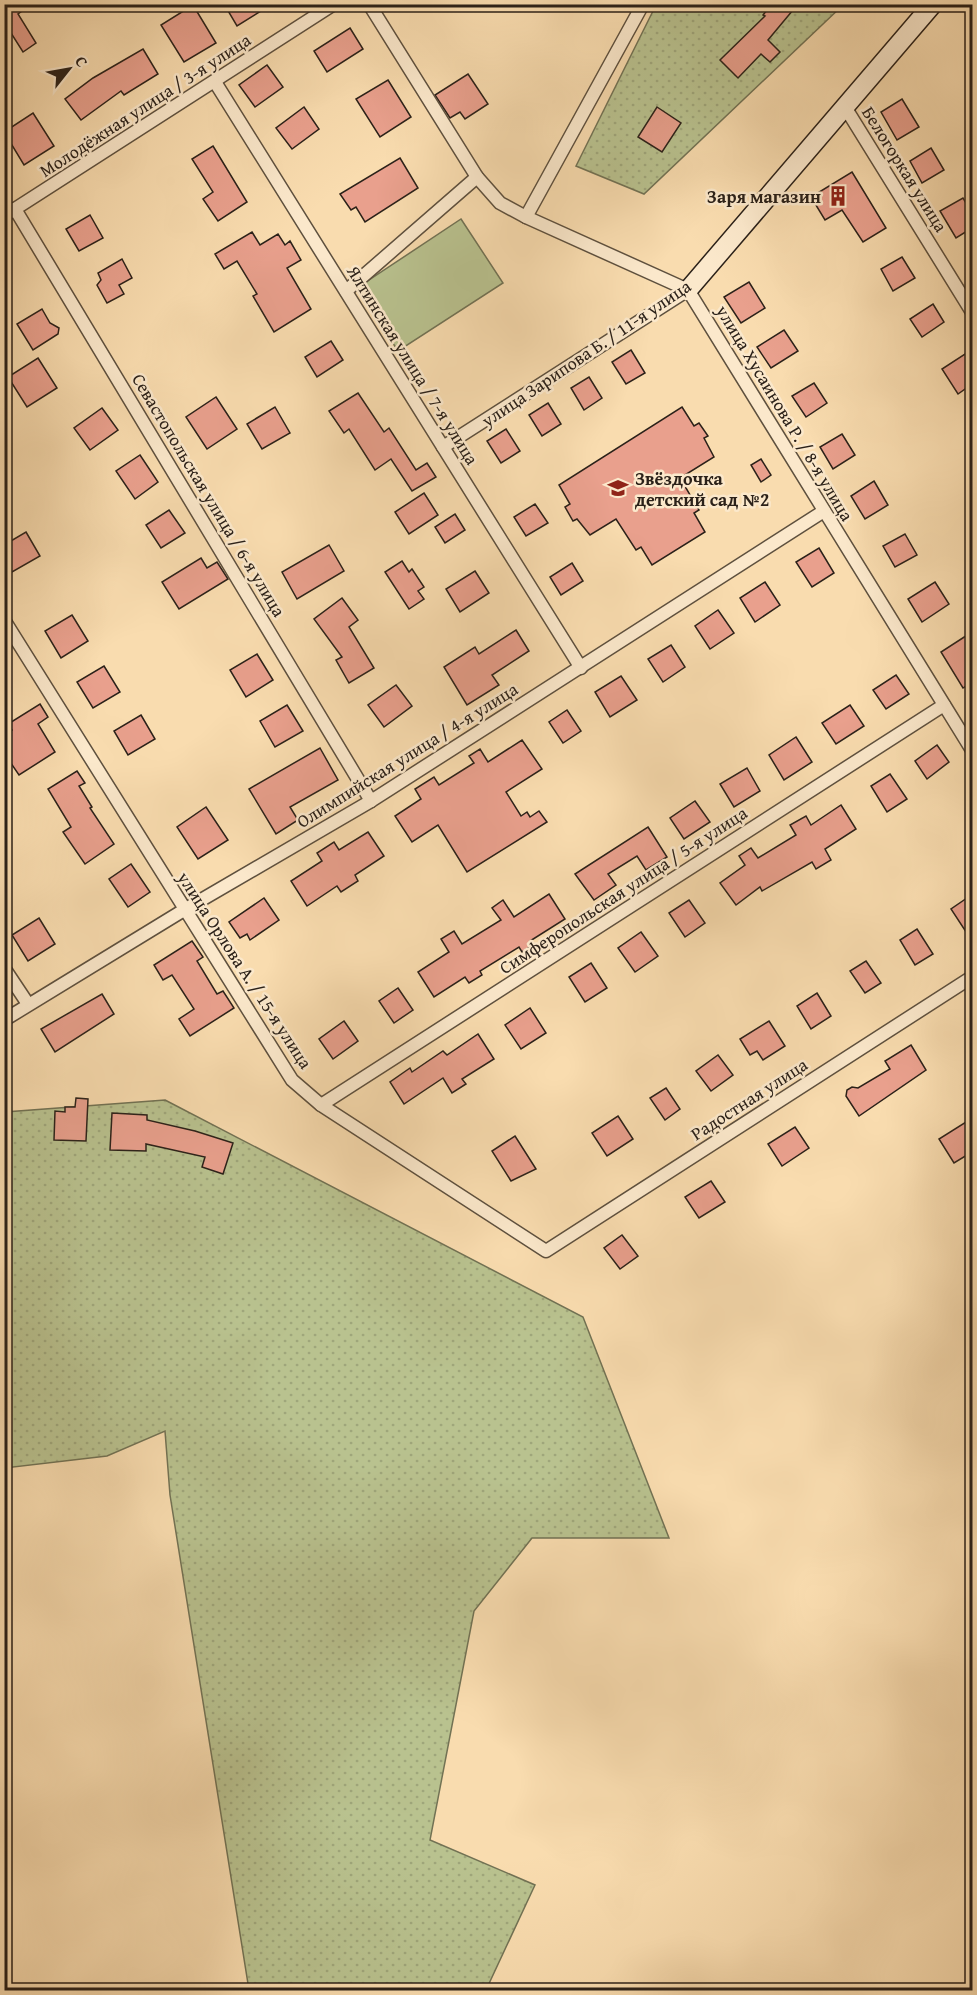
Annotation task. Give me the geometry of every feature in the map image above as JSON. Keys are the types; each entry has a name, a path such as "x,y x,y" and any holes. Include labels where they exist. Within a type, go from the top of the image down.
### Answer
{"street":[{"name":"Молодёжная улица / 3-я улица","path":"10,212 334,4"},
{"path":"369,4 477,177 500,203 688,290"},
{"path":"526,217 643,4"},
{"name":"улица Зарипова Б. / 11-я улица","path":"443,447 688,290 933,4"},
{"name":"Ялтинская улица / 7-я улица","path":"215,82 581,668"},
{"name":"Белогоркая улица","path":"845,106 972,312"},
{"path":"346,291 477,177"},
{"name":"Севастопольская улица / 6-я улица","path":"10,212 371,801"},
{"name":"улица Хусаинова Р. / 8-я улица","path":"688,290 972,750"},
{"name":"Олимпийская улица / 4-я улица","path":"4,1020 184,910 371,801 824,511"},
{"name":"улица Орлова А. / 15-я улица","path":"4,620 292,1080 321,1105 546,1251"},
{"name":"Симферопольская улица / 5-я улица","path":"321,1105 944,705"},
{"path":"4,968 28,1004"},
{"name":"Радостная улица","path":"546,1251 972,977"}],"green space":[{"path":"656,5 843,5 644,194 576,166"},
{"path":"461,219 503,283 398,351 357,288"},
{"path":"165,1100 583,1317 669,1538 532,1538 474,1611 430,1840 535,1885 486,1990 249,1990 170,1495 165,1431 107,1456 5,1468 5,1112"}],"building":[{"path":"4,4 32,4 18,14 36,43 23,52 4,22"},
{"path":"224,4 272,4 237,26"},
{"path":"772,4 798,4 768,40 780,52 770,62 761,54 738,78 720,60 765,16 763,15"},
{"path":"193,5 216,43 184,62 161,25"},
{"path":"350,28 363,49 327,72 314,51"},
{"path":"143,49 158,74 124,95 121,91 81,120 65,99 93,78"},
{"path":"267,65 283,87 255,107 239,85"},
{"path":"468,74 488,104 465,119 460,112 450,118 435,95"},
{"path":"388,80 411,117 380,137 356,99"},
{"path":"902,99 919,127 897,140 881,112"},
{"path":"304,107 319,129 292,149 276,128"},
{"path":"657,107 681,123 662,152 638,137"},
{"path":"33,113 54,146 24,165 4,132"},
{"path":"213,146 247,202 218,221 203,199 213,192 192,159"},
{"path":"931,148 944,170 922,183 910,161"},
{"path":"400,158 418,188 365,222 356,207 351,210 340,194"},
{"path":"852,172 886,228 863,242 842,210 825,220 811,197"},
{"path":"963,198 972,214 972,228 956,238 940,211"},
{"path":"90,215 103,238 79,251 66,229"},
{"path":"252,232 260,245 278,234 285,245 290,241 301,260 287,268 311,309 274,332 253,296 257,294 237,261 224,269 215,254"},
{"path":"902,257 915,278 893,291 881,269"},
{"path":"122,259 132,278 119,285 124,294 107,303 97,285 101,280 98,273"},
{"path":"749,282 765,308 741,323 724,297"},
{"path":"933,304 944,322 922,337 910,319"},
{"path":"42,309 50,323 59,328 58,334 33,350 17,324"},
{"path":"784,330 798,351 771,368 757,347"},
{"path":"331,341 343,360 317,377 305,357"},
{"path":"631,350 645,373 626,384 612,362"},
{"path":"965,354 972,366 972,384 958,394 942,369"},
{"path":"38,358 57,388 27,407 8,377"},
{"path":"589,377 602,398 584,410 571,388"},
{"path":"814,383 827,403 806,417 792,396"},
{"path":"358,393 384,432 389,428 416,470 427,463 436,477 412,491 391,459 375,470 349,429 344,433 329,411"},
{"path":"216,397 237,429 207,449 186,417"},
{"path":"548,403 561,424 542,436 529,415"},
{"path":"275,407 290,433 262,449 247,424"},
{"path":"682,407 694,426 699,423 708,436 704,438 714,457 680,478 699,510 694,513 705,532 652,565 641,547 636,550 616,519 590,535 577,519 573,521 565,507 570,504 559,485"},
{"path":"102,408 118,430 90,450 74,428"},
{"path":"506,429 520,451 501,463 487,441"},
{"path":"842,434 855,455 833,469 820,447"},
{"path":"140,455 158,482 135,499 116,471"},
{"path":"761,459 771,475 761,482 751,465"},
{"path":"874,481 888,505 865,519 851,496"},
{"path":"424,493 438,515 409,534 395,512"},
{"path":"535,504 548,523 526,536 514,517"},
{"path":"169,510 185,533 161,548 146,525"},
{"path":"455,514 465,530 445,543 435,527"},
{"path":"26,532 40,556 12,572 4,559 4,545"},
{"path":"905,534 917,555 895,567 883,546"},
{"path":"329,545 344,571 297,599 282,572"},
{"path":"819,548 834,573 812,587 796,562"},
{"path":"201,558 207,568 217,562 228,579 179,609 162,582"},
{"path":"402,561 409,572 412,569 424,587 418,591 424,599 409,609 385,572"},
{"path":"572,563 583,581 561,595 550,577"},
{"path":"475,571 489,593 460,612 446,589"},
{"path":"765,582 780,605 755,622 740,598"},
{"path":"935,582 949,604 922,622 908,599"},
{"path":"342,598 358,620 349,627 374,668 349,683 336,660 342,657 314,619"},
{"path":"718,610 734,633 710,649 695,626"},
{"path":"72,615 88,641 61,658 45,631"},
{"path":"516,630 529,651 492,675 499,685 467,705 444,667 475,647 479,654"},
{"path":"972,632 972,682 963,688 941,652"},
{"path":"671,645 685,667 663,682 648,659"},
{"path":"257,654 273,680 246,697 230,670"},
{"path":"104,666 120,692 93,708 77,682"},
{"path":"896,675 909,694 886,709 873,690"},
{"path":"621,676 637,700 610,717 595,692"},
{"path":"396,685 412,706 384,727 368,705"},
{"path":"40,704 48,717 38,724 55,752 19,775 4,753 4,735 12,730 8,724"},
{"path":"287,705 303,731 275,747 260,721"},
{"path":"850,705 864,726 836,744 822,723"},
{"path":"567,710 581,731 563,743 549,722"},
{"path":"141,715 155,739 128,755 114,731"},
{"path":"796,737 812,762 784,780 769,755"},
{"path":"522,740 542,769 506,792 521,816 527,812 530,817 539,811 547,822 467,872 438,825 412,842 395,816 421,799 415,789 434,777 439,785 474,763 469,756 480,749 488,762"},
{"path":"937,745 949,762 927,779 915,761"},
{"path":"320,748 338,780 290,807 298,820 276,834 249,789"},
{"path":"747,768 760,791 734,807 720,784"},
{"path":"77,771 85,783 79,786 92,807 90,808 114,844 85,864 63,832 71,827 48,789"},
{"path":"890,774 907,799 887,812 871,786"},
{"path":"695,801 710,822 684,839 670,818"},
{"path":"841,805 856,829 825,849 831,860 816,869 812,862 762,891 760,887 736,905 720,883 745,865 739,856 751,848 758,858 796,835 790,825 806,816 811,825"},
{"path":"206,807 228,840 198,859 177,827"},
{"path":"648,827 667,857 646,870 637,856 608,874 616,885 594,900 575,874"},
{"path":"368,832 384,856 355,875 358,881 341,892 337,886 307,906 291,881 322,861 317,853 334,842 339,850"},
{"path":"131,864 150,892 128,907 109,879"},
{"path":"549,894 565,919 530,941 533,945 522,952 519,947 480,971 482,975 469,983 465,977 434,997 418,972 449,952 441,939 454,931 462,944 501,920 492,908 503,900 514,917"},
{"path":"264,898 279,920 250,940 247,934 240,938 229,922"},
{"path":"967,898 972,906 972,941 951,909"},
{"path":"689,900 705,923 685,937 669,913"},
{"path":"39,918 55,944 28,961 12,935"},
{"path":"917,929 933,954 915,965 900,940"},
{"path":"641,932 658,956 635,972 618,948"},
{"path":"192,941 203,957 197,961 217,994 223,991 234,1008 190,1036 179,1019 194,1009 172,975 163,980 154,965"},
{"path":"866,961 881,983 865,993 850,971"},
{"path":"591,963 607,988 585,1002 569,977"},
{"path":"398,988 413,1010 394,1023 379,1001"},
{"path":"817,993 831,1016 811,1029 797,1006"},
{"path":"102,994 114,1014 55,1052 41,1029"},
{"path":"530,1008 546,1033 521,1049 505,1025"},
{"path":"344,1021 358,1041 333,1059 319,1039"},
{"path":"769,1021 785,1046 763,1060 757,1051 750,1055 740,1039"},
{"path":"478,1034 494,1059 462,1079 466,1084 452,1093 443,1078 404,1104 390,1082 410,1068 412,1072 443,1051 447,1055"},
{"path":"911,1045 926,1070 859,1116 846,1096 847,1090 852,1087 858,1088 890,1069 885,1061"},
{"path":"718,1055 733,1075 711,1091 696,1071"},
{"path":"666,1088 680,1109 665,1120 650,1098"},
{"path":"76,1098 88,1099 86,1141 54,1140 55,1111 65,1112 65,1107 75,1107"},
{"path":"112,1113 147,1115 147,1120 233,1143 223,1174 202,1167 205,1157 146,1144 146,1151 110,1150"},
{"path":"618,1116 633,1139 607,1156 592,1133"},
{"path":"966,1122 972,1132 972,1152 954,1163 939,1139"},
{"path":"795,1127 809,1148 782,1166 768,1144"},
{"path":"515,1136 536,1169 511,1181 492,1151"},
{"path":"711,1181 725,1202 699,1218 685,1197"},
{"path":"622,1235 638,1256 620,1269 604,1248"}],"place":[{"name":"Заря магазин","path":"838,196"},
{"name":"Звёздочка детский сад №2","path":"618,488"}]}
